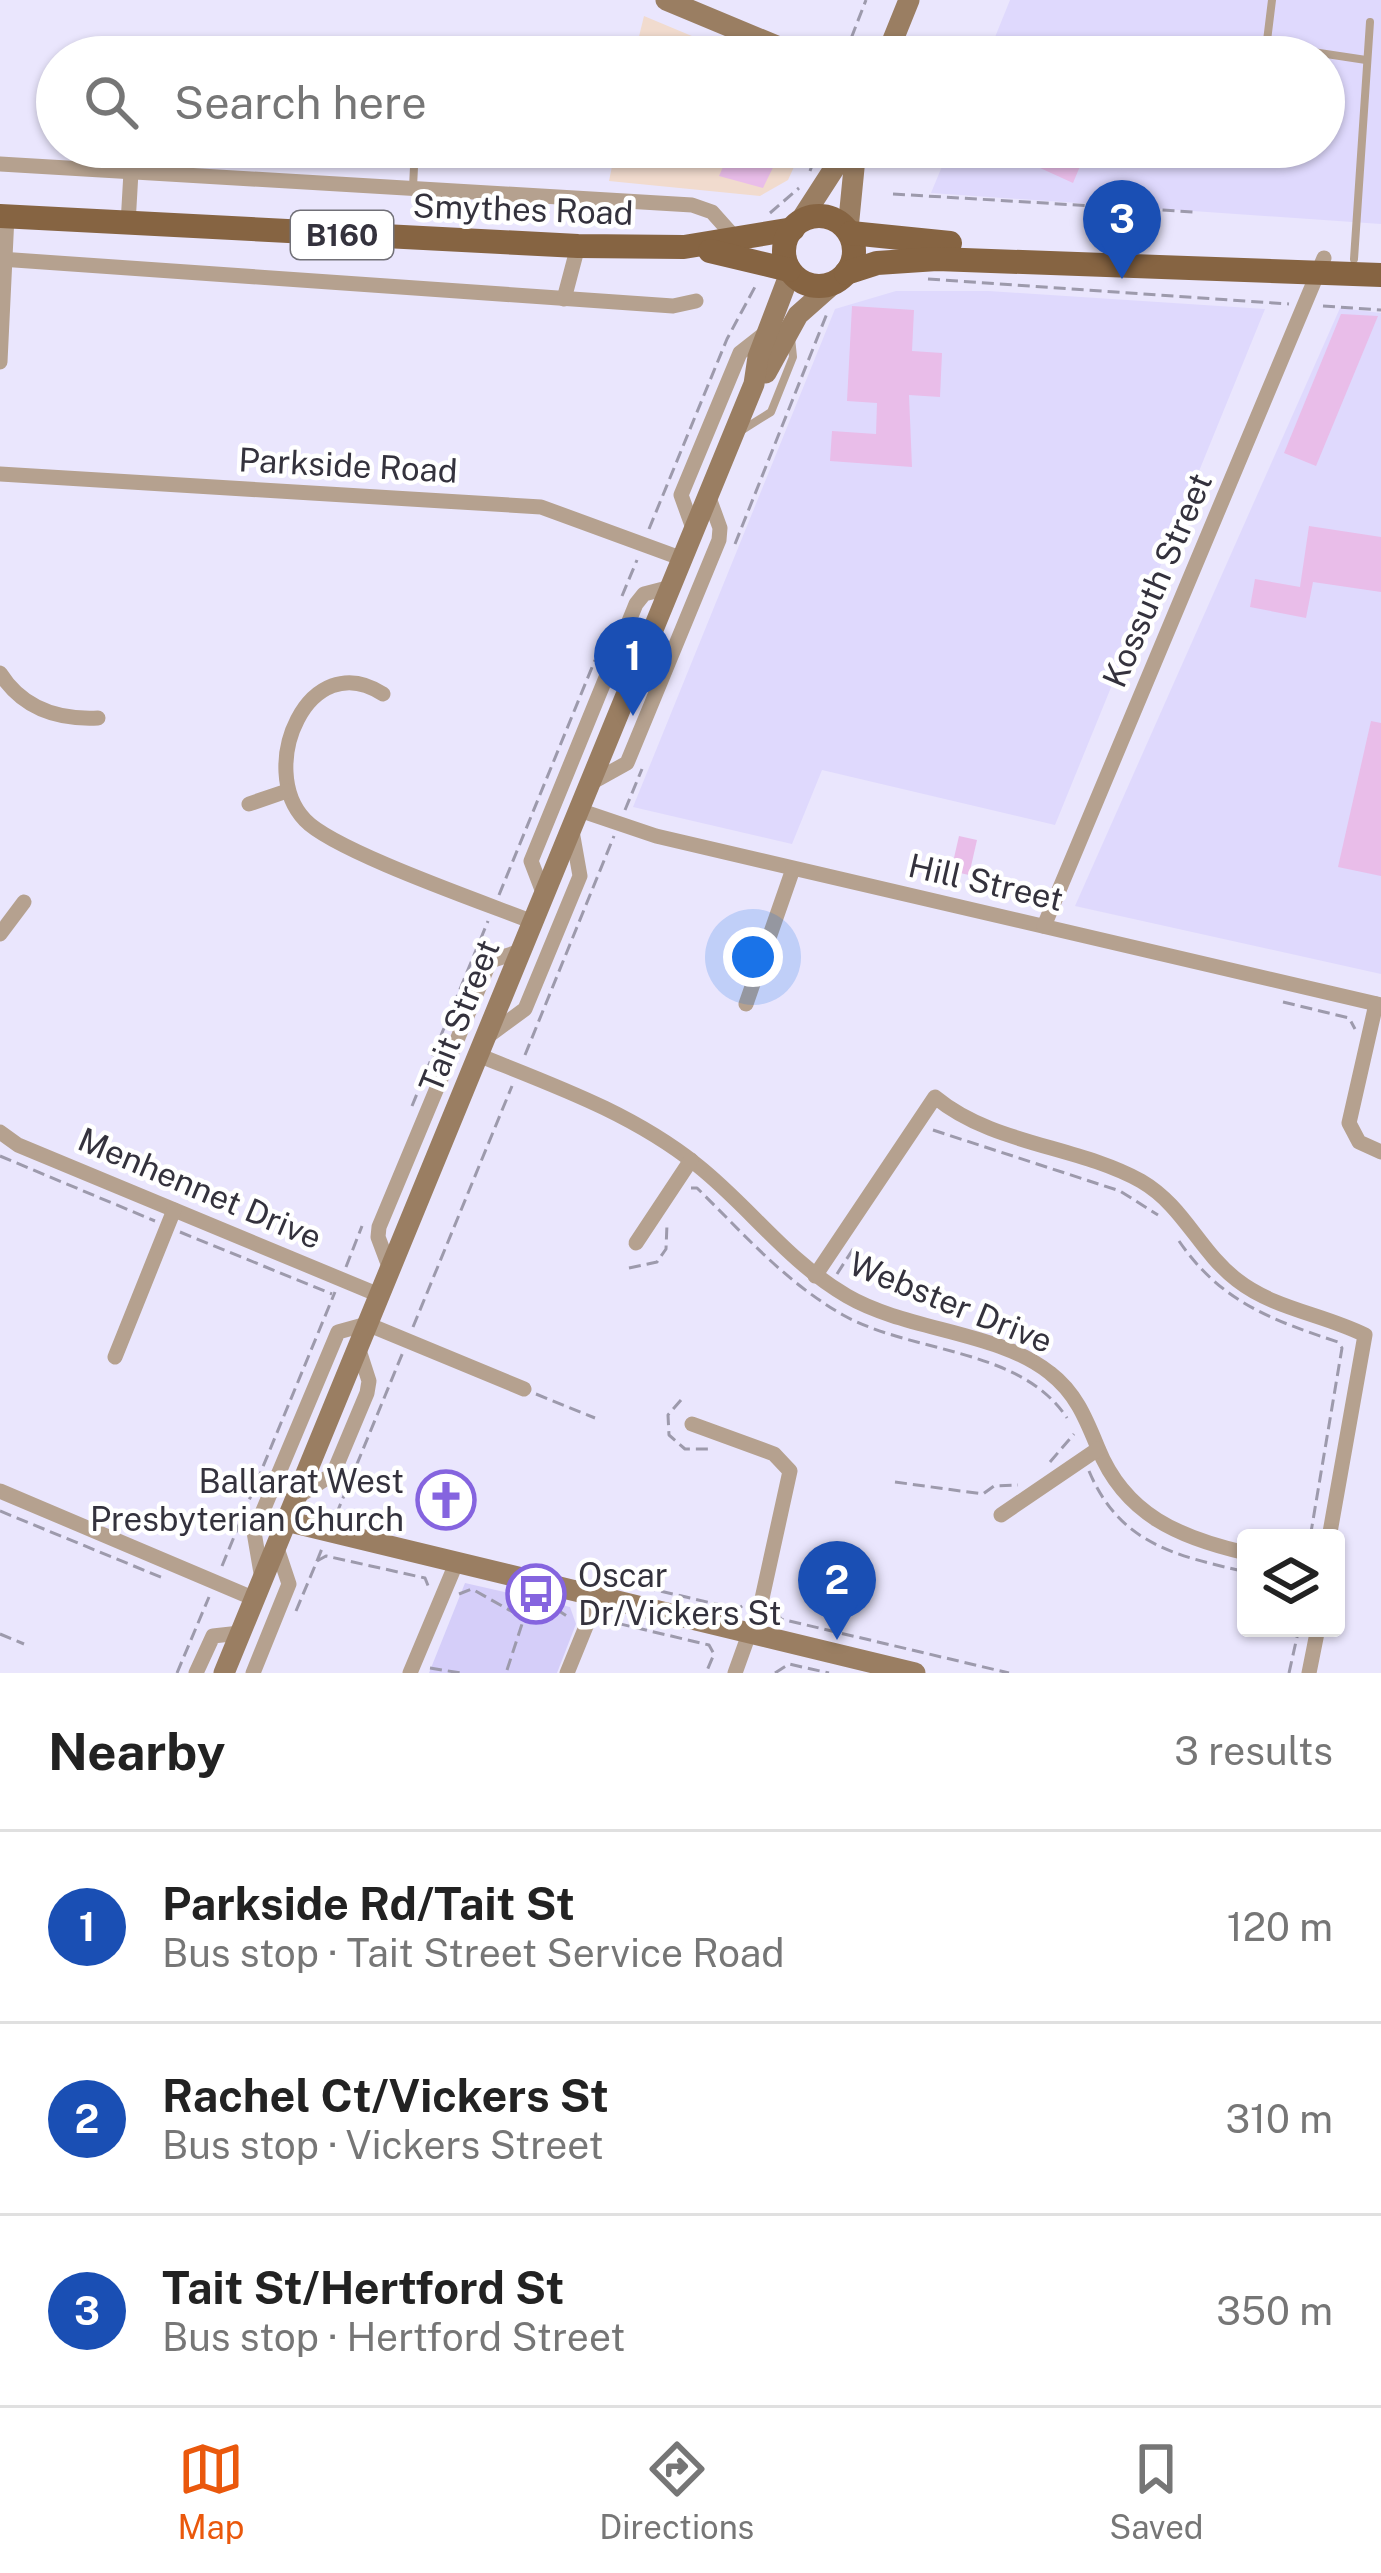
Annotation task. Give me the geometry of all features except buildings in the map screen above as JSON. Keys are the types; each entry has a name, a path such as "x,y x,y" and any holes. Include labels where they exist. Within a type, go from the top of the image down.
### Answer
{"main road":[{"name":"Smythes Road","path":"3,216 578,246 684,247 796,226"},
{"name":"B160","path":"796,226 828,217 850,231 937,243 1321,264 1381,275"},
{"path":"789,271 784,248 796,226"},
{"path":"839,285 854,258 850,231"},
{"name":"Smythes Road","path":"684,247 789,271"},
{"name":"B160","path":"789,271 808,284 839,285 888,262 938,259 1381,261"}],"street":[{"path":"666,0 753,36"},
{"path":"894,36 909,0"},
{"path":"0,164 36,166"},
{"path":"66,168 699,206 712,212 738,240"},
{"path":"796,226 837,168"},
{"path":"850,231 852,168"},
{"path":"128,224 131,172"},
{"path":"0,362 3,216"},
{"path":"565,299 578,246"},
{"path":"3,260 673,306 696,301"},
{"name":"Kossuth Street","path":"1044,926 1321,264"},
{"name":"Tait Street","path":"224,1673 781,326 789,271"},
{"name":"Tait Street","path":"781,326 839,285"},
{"path":"694,531 681,495 740,352 781,326"},
{"name":"Parkside Road","path":"0,474 541,507 682,559"},
{"path":"591,783 627,763 719,540 719,524 708,496"},
{"path":"544,896 531,861 636,604 647,593 671,587"},
{"path":"0,673 17,695 41,710 98,718"},
{"path":"383,694 346,682 313,696 286,755 287,791 319,832 533,922"},
{"path":"249,804 287,791"},
{"path":"482,1047 524,1011 562,920 582,869 575,819"},
{"name":"Hill Street","path":"575,819 619,825 1378,1005"},
{"path":"746,1004 794,868"},
{"path":"0,934 24,902"},
{"path":"390,1269 378,1231 489,962 521,951"},
{"path":"1378,1005 1349,1126 1359,1142 1381,1152"},
{"name":"Webster Drive","path":"482,1047 518,1071 639,1124 691,1160 822,1281 892,1317 1040,1366 1075,1398 1117,1484 1148,1516 1191,1538 1237,1551"},
{"path":"822,1281 935,1097 965,1119 1138,1180 1171,1202 1214,1258 1251,1290 1365,1335 1331,1529"},
{"name":"Menhennet Drive","path":"0,1132 171,1218 337,1287 379,1295"},
{"path":"636,1244 691,1160"},
{"path":"116,1357 171,1218"},
{"path":"0,1491 215,1582 258,1590 253,1538 334,1337 344,1329 367,1324 524,1389"},
{"path":"692,1424 774,1454 788,1467 791,1482 762,1600 735,1673"},
{"path":"1001,1515 1098,1449"},
{"path":"291,1511 328,1534 455,1566 603,1588 752,1634 915,1673"},
{"path":"253,1673 289,1584 276,1545"},
{"path":"410,1673 446,1606 455,1566"},
{"path":"567,1673 603,1588"},
{"path":"196,1673 213,1636 240,1633"},
{"path":"1309,1673 1316,1637"}],"lane":[{"path":"1268,36 1272,0"},
{"path":"1354,259 1370,22"},
{"path":"1345,57 1366,60"},
{"path":"413,189 414,168"},
{"path":"732,438 770,415 794,353 781,326"}],"path":[{"path":"852,36 866,0"},
{"path":"764,219 807,180 811,168"},
{"path":"893,194 1194,212"},
{"path":"920,276 935,281 1381,310"},
{"path":"831,311 839,285"},
{"path":"617,608 735,322"},
{"path":"404,1126 599,650"},
{"path":"293,1617 619,825"},
{"path":"1283,1002 1349,1018 1354,1032 1369,1036"},
{"path":"929,1132 937,1129 1120,1191 1163,1220"},
{"path":"0,1156 171,1218 337,1287"},
{"path":"686,1189 697,1188 768,1263 833,1309 881,1332 1013,1373 1047,1393 1075,1432 1071,1443 1039,1473"},
{"path":"177,1673 368,1213"},
{"path":"629,1268 649,1267 663,1254 668,1216"},
{"path":"1169,1226 1225,1294 1257,1314 1338,1342 1342,1348 1312,1529"},
{"path":"822,1281 855,1246"},
{"path":"524,1389 595,1418"},
{"path":"681,1400 666,1422 677,1446 720,1450"},
{"path":"895,1482 982,1494 994,1486 1027,1482"},
{"path":"0,1511 169,1580"},
{"path":"317,1561 326,1556 425,1578 426,1598 446,1606 472,1589 524,1619 535,1621 556,1609 567,1612 568,1630 582,1636"},
{"path":"603,1588 737,1609 748,1596 776,1603 781,1619 1009,1673"},
{"path":"502,1608 506,1592"},
{"path":"507,1670 524,1619"},
{"path":"601,1627 612,1622 709,1645 714,1654 706,1673"},
{"path":"0,1634 24,1644"},
{"path":"1289,1673 1297,1637"},
{"path":"775,1673 789,1664 829,1673"},
{"path":"428,1667 461,1673"}],"shaded area":[{"path":"1010,0 1381,0 1381,224 931,193 941,168 1345,168 1345,36 995,36"},
{"path":"644,16 692,36 639,36"},
{"path":"612,168 793,168 788,180 760,196 609,181"},
{"path":"896,291 989,291 1265,309 1055,825 822,770 792,844 633,807 835,309"},
{"path":"1340,308 1381,313 1381,974 1075,906"},
{"path":"465,1583 570,1607 576,1624 557,1673 429,1673"}],"place":[{"name":"Tait St/Hertford St","path":"1122,279"},
{"name":"Parkside Rd/Tait St","path":"633,716"},
{"name":"Ballarat West Presbyterian Church","path":"446,1500"},
{"name":"Oscar Dr/Vickers St","path":"536,1594"},
{"name":"Rachel Ct/Vickers St","path":"837,1640"}]}
